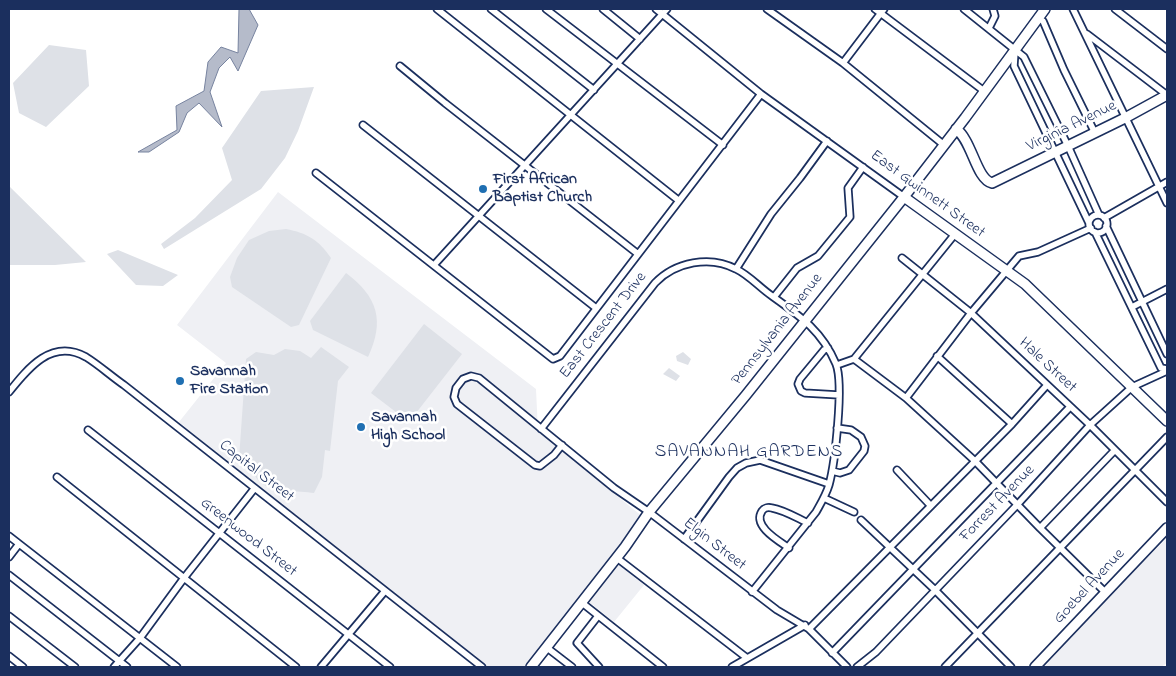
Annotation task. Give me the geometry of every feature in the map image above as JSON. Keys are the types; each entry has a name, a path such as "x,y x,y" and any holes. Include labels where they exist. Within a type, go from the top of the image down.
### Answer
{"main road":[{"name":"Pennsylvania Avenue","path":"531,667 617,558 649,512 698,454 904,197 1045,9"},
{"name":"Virginia Avenue","path":"956,129 964,136 984,178 989,183 996,182 1167,95"},
{"name":"East Gwinnett Street","path":"904,197 1025,284 1167,421"},
{"name":"Goebel Avenue","path":"1035,667 1167,528"}],"street":[{"path":"437,9 678,200"},
{"path":"490,9 531,39 594,90"},
{"path":"546,9 724,145"},
{"path":"603,9 640,39"},
{"name":"East Gwinnett Street","path":"656,9 664,11 761,94 904,197"},
{"path":"767,9 843,63 944,145"},
{"path":"875,9 883,11 984,91"},
{"path":"964,9 1024,57 1167,354"},
{"path":"989,28 995,16 993,9"},
{"path":"1073,9 1167,203"},
{"path":"1115,9 1167,49"},
{"path":"434,266 664,11"},
{"path":"843,63 883,11"},
{"path":"1038,18 1043,21 1064,70 1095,133"},
{"path":"1085,32 1167,95"},
{"path":"1015,49 1014,66 1160,368 1167,370"},
{"path":"400,66 638,254"},
{"path":"316,172 552,359 560,356 660,227 678,200 724,145 761,94"},
{"path":"364,126 596,308"},
{"path":"736,269 771,214 827,141"},
{"path":"774,297 797,268 812,260 823,251 850,217 848,188 863,167"},
{"path":"1092,228 1094,216 1102,217 1167,182"},
{"path":"1092,228 1100,232 1106,226"},
{"path":"906,398 971,313 1019,256 1038,252 1092,228"},
{"path":"836,365 854,358 955,234"},
{"name":"Hale Street","path":"902,258 971,313 1090,425 1167,502"},
{"name":"East Crescent Drive","path":"541,429 605,345 664,274 676,267 695,262 719,263 736,269 806,320 826,343 836,365 839,378 837,428 832,471 824,498 808,523 752,592"},
{"path":"1132,307 1167,289"},
{"path":"828,348 824,350 798,384 801,391 805,393 839,395"},
{"name":"Capital Street","path":"9,392 37,360 49,354 60,351 84,356 124,385 482,667"},
{"path":"937,356 1012,424"},
{"path":"854,358 906,398 975,460 1017,505 1106,593"},
{"name":"Forrest Avenue","path":"857,667 876,652 934,589 1017,505 1090,425 1132,387 1167,370"},
{"name":"Elgin Street","path":"562,445 546,463 540,466 535,465 457,404 454,397 456,388 463,379 472,376 479,378 508,400 608,483 649,512 752,592 777,610 807,627 848,667"},
{"path":"732,667 807,627 891,548 1012,424 1047,385"},
{"path":"832,653 1070,407"},
{"path":"832,471 840,473 849,470 864,451 865,446 861,437 851,430 837,428"},
{"name":"Greenwood Street","path":"88,430 390,667"},
{"path":"945,667 1167,437"},
{"path":"1040,528 1115,450"},
{"path":"684,539 737,468 746,463 760,460 829,484"},
{"path":"897,470 931,506"},
{"path":"57,477 296,667"},
{"path":"114,667 140,638 219,532 254,489"},
{"path":"824,498 854,512"},
{"path":"789,548 762,527 759,518 762,510 771,507 808,523"},
{"path":"861,520 914,569 1011,667"},
{"path":"9,536 177,667"},
{"path":"9,557 19,544"},
{"path":"617,558 747,658"},
{"path":"9,575 127,667"},
{"path":"321,667 385,591"},
{"path":"582,602 663,667"},
{"path":"9,616 75,667"},
{"path":"598,616 577,643 598,667"},
{"path":"546,648 572,667"},
{"path":"9,656 23,667"}],"shaded area":[{"path":"49,45 86,50 89,86 46,127 19,113 13,83"},
{"path":"314,87 298,131 285,158 261,189 164,249 161,244 195,218 232,180 222,148 261,91"},
{"path":"9,186 86,262 55,265 9,265"},
{"name":"Savannah High School","path":"278,192 536,389 538,432 643,517 613,554 531,667 483,667 179,422 226,363 177,325"},
{"path":"286,229 312,238 322,246 331,258 299,325 291,327 232,287 230,277 237,258 249,240 269,231"},
{"path":"118,250 178,275 163,286 136,285 107,254"},
{"path":"346,273 365,291 372,301 375,310 376,332 368,357 313,330 310,321"},
{"path":"424,324 462,354 409,422 371,393"},
{"path":"321,347 349,367 338,381 330,451 325,450 322,477 314,493 271,488 258,480 249,461 239,459 246,359 256,352 274,355 285,349 300,351 311,358"},
{"path":"683,352 691,359 688,365 677,361 676,356"},
{"path":"669,368 680,376 676,381 663,374"},
{"path":"1167,538 1167,663 1161,667 1044,667 1118,587"},
{"path":"618,564 644,585 614,622 588,601"}],"water":[{"path":"237,9 249,9 258,25 238,71 230,57 219,68 210,92 222,127 199,103 187,113 179,132 149,152 138,152 177,130 176,106 204,91 208,62 221,47 238,53 239,10"}],"place":[{"name":"First African Baptist Church","path":"483,189"},
{"name":"Savannah Fire Station","path":"180,381"},
{"name":"Savannah High School","path":"361,427"}],"district":[{"name":"SAVANNAH GARDENS","path":"749,453"}]}
